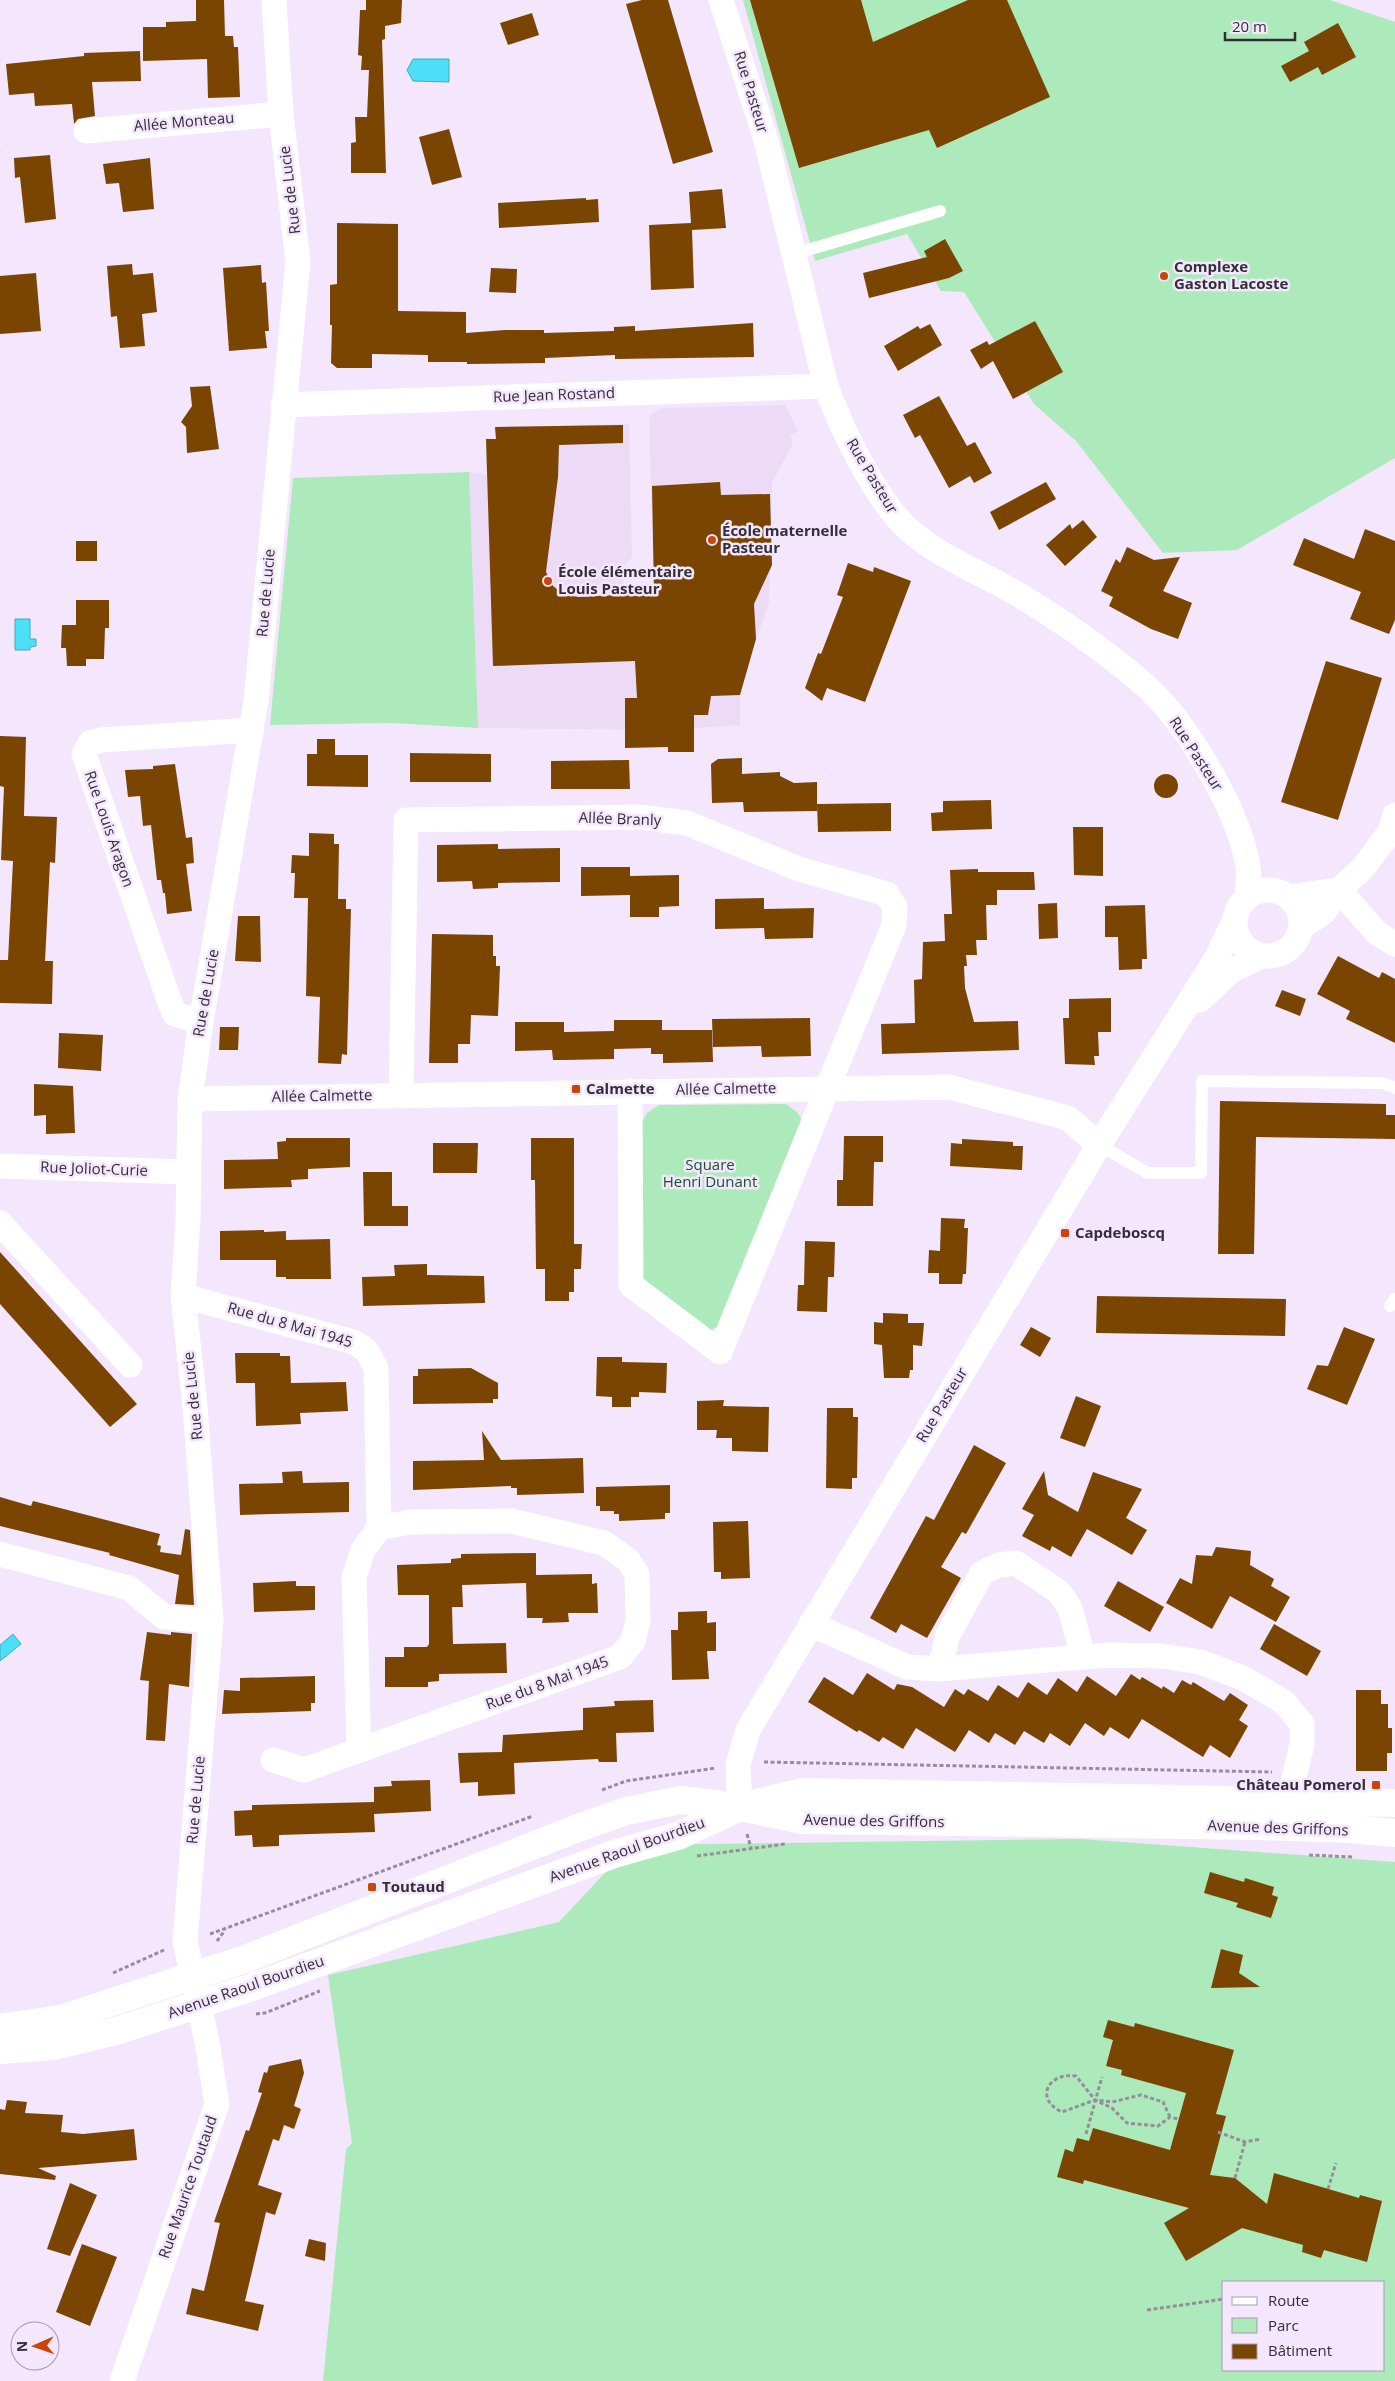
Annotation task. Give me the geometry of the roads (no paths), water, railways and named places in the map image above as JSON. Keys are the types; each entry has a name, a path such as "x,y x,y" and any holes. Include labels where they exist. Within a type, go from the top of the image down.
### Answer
{"street":[{"name":"Rue de Lucie","path":"195,1989 185,1941 211,1622 195,1406 182,1296 188,1220 190,1099 201,1022 252,730 298,262 281,114 274,0"},
{"name":"Rue Pasteur","path":"721,0 766,140 826,386 849,438 888,510 934,548 1019,596 1096,647 1148,688 1177,720 1206,766 1231,811 1248,868 1269,895"},
{"name":"Allée Monteau","path":"86,131 281,114"},
{"name":"Rue Jean Rostand","path":"283,405 826,386"},
{"name":"Rue Louis Aragon","path":"201,1022 175,1014 170,1003 84,754 90,743 102,740 252,730"},
{"path":"1302,926 1324,912 1339,890 1363,868 1390,832 1395,815"},
{"name":"Allée Branly","path":"401,1095 406,820 640,817 687,823 799,869 887,894 895,906 894,925 829,1088"},
{"path":"1269,895 1300,910 1302,926 1296,943 1280,956 1260,958 1243,948 1233,924 1242,901 1269,895 1339,890"},
{"path":"1339,890 1377,932 1395,944"},
{"name":"Rue Pasteur","path":"740,1807 738,1765 748,1730 1099,1145 1216,959 1233,924"},
{"name":"Rue Pasteur","path":"1181,1015 1232,970 1260,958"},
{"name":"Allée Calmette","path":"190,1099 949,1087 1068,1118 1099,1145"},
{"path":"630,1091 631,1285 720,1352 829,1088"},
{"name":"Rue Joliot-Curie","path":"0,1166 188,1172"},
{"path":"0,1223 130,1365"},
{"name":"Rue du 8 Mai 1945","path":"182,1296 354,1342 367,1351 376,1368 379,1528 410,1522 511,1521 604,1543 628,1560 637,1574 638,1621 633,1641 620,1657 304,1770 273,1760"},
{"path":"359,1750 354,1577 362,1550 379,1528"},
{"path":"0,1554 128,1588 164,1617 211,1622"},
{"path":"940,1669 947,1637 982,1573 998,1565 1016,1563 1059,1592 1070,1608 1083,1657"},
{"path":"812,1624 907,1667 940,1669 1083,1657 1161,1656 1200,1662 1243,1678 1284,1702 1302,1724 1302,1744 1289,1800"},
{"name":"Avenue des Griffons","path":"740,1807 802,1792 1394,1803"},
{"name":"Avenue Raoul Bourdieu","path":"0,2050 54,2046 113,2032 195,1989 245,1959 578,1828 626,1811 681,1800 740,1807"},
{"path":"1392,1833 1394,1803"},
{"name":"Avenue Raoul Bourdieu","path":"0,2028 60,2019 195,1989 255,1986 614,1854 678,1836 740,1807"},
{"name":"Avenue des Griffons","path":"740,1807 802,1820 1260,1826 1349,1829 1392,1833"},
{"name":"Rue Maurice Toutaud","path":"122,2381 217,2104 195,1989"}],"lane":[{"path":"794,254 940,211"},
{"path":"1099,1145 1148,1173 1201,1173 1202,1081 1383,1083 1395,1088"}],"water":[{"path":"413,59 449,59 449,82 413,81 407,70"},
{"path":"15,619 30,619 30,639 36,639 36,646 30,647 30,650 15,650"},
{"path":"13,1634 21,1644 0,1661 0,1645"}],"place":[{"name":"Complexe Gaston Lacoste","path":"1164,276"},
{"name":"École maternelle Pasteur","path":"712,540"},
{"name":"École élémentaire Louis Pasteur","path":"548,581"},
{"name":"Calmette","path":"576,1089"},
{"name":"Capdeboscq","path":"1065,1233"},
{"name":"Château Pomerol","path":"1376,1785"},
{"name":"Toutaud","path":"372,1887"}],"park label":[{"name":"Square Henri Dunant","path":"710,1174"}]}
